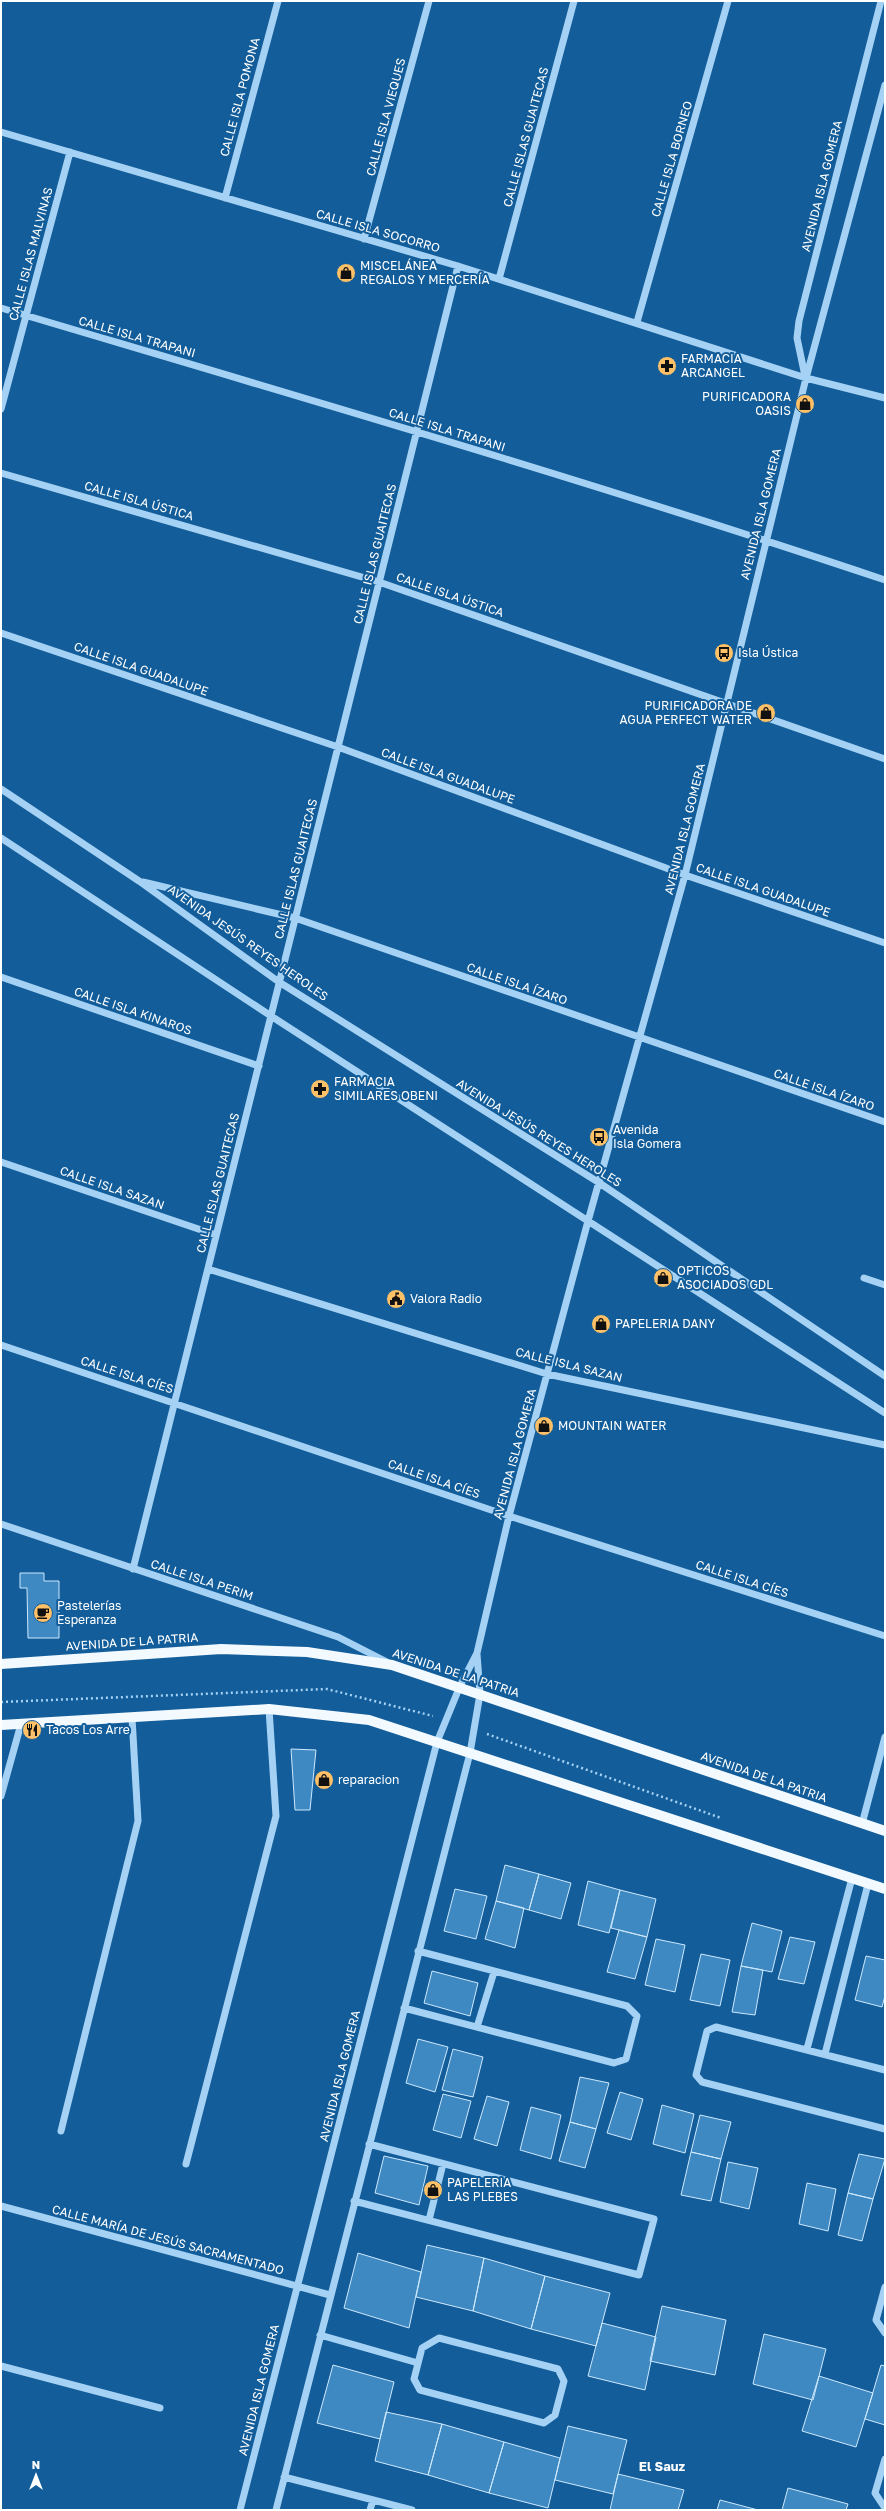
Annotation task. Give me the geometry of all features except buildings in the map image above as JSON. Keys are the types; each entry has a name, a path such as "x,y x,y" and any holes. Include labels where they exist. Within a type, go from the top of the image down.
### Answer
{"main road":[{"name":"AVENIDA DE LA PATRIA","path":"1,1664 221,1648 308,1652 392,1665 460,1686 885,1831"},
{"path":"1,1726 269,1709 369,1720 885,1889"}],"street":[{"name":"CALLE ISLA POMONA","path":"225,198 278,1"},
{"name":"CALLE ISLA VIEQUES","path":"364,239 429,1"},
{"name":"CALLE ISLAS GUAITECAS","path":"499,279 574,1"},
{"name":"CALLE ISLA BORNEO","path":"637,322 728,1"},
{"name":"AVENIDA ISLA GOMERA","path":"806,378 797,338 799,321 881,1"},
{"name":"AVENIDA ISLA GOMERA","path":"240,2510 437,1742 460,1686 477,1654 509,1516 598,1182 685,874 806,378 885,85"},
{"name":"CALLE ISLA SOCORRO","path":"1,132 458,266 637,322 806,378 885,398"},
{"name":"CALLE ISLAS MALVINAS","path":"1,409 70,152"},
{"name":"CALLE ISLAS GUAITECAS","path":"133,1569 458,266"},
{"name":"CALLE ISLA TRAPANI","path":"1,308 417,431 767,540 885,580"},
{"name":"CALLE ISLA ÚSTICA","path":"1,473 379,582 885,759"},
{"name":"CALLE ISLA GUADALUPE","path":"1,633 338,747 685,874 885,943"},
{"name":"AVENIDA JESÚS REYES HEROLES","path":"1,789 139,881 279,982 598,1182 885,1376"},
{"path":"1,838 271,1016 885,1413"},
{"name":"CALLE ISLA ÍZARO","path":"139,881 295,918 639,1039 885,1122"},
{"name":"CALLE ISLA KINAROS","path":"1,977 259,1066"},
{"name":"CALLE ISLA SAZAN","path":"1,1162 216,1235"},
{"name":"CALLE ISLA SAZAN","path":"208,1269 547,1374 885,1445"},
{"path":"864,1278 885,1285"},
{"name":"CALLE ISLA CÍES","path":"1,1345 509,1516 885,1636"},
{"name":"CALLE ISLA PERIM","path":"1,1524 338,1637 392,1665"},
{"name":"AVENIDA ISLA GOMERA","path":"276,2510 354,2200 470,1753 480,1694 477,1654"},
{"path":"186,2164 276,1816 269,1709"},
{"path":"61,2130 138,1821 132,1718"},
{"path":"1,1796 21,1724"},
{"path":"862,1824 885,1737"},
{"path":"807,2049 852,1878"},
{"path":"825,2054 868,1884"},
{"path":"404,2008 614,2062 626,2058 637,2016 627,2006 418,1951"},
{"path":"477,2027 494,1972"},
{"path":"885,2070 716,2027 707,2031 696,2075 702,2082 885,2129"},
{"path":"354,2200 639,2275 654,2219 369,2144"},
{"path":"429,2220 443,2164"},
{"name":"CALLE MARÍA DE JESÚS SACRAMENTADO","path":"1,2206 330,2295"},
{"path":"885,2287 876,2320 885,2333"},
{"path":"320,2335 418,2363"},
{"path":"439,2338 558,2369 564,2381 555,2415 544,2423 420,2390 414,2379 418,2363 422,2348 439,2338"},
{"path":"1,2366 160,2408"},
{"path":"885,2459 875,2494 885,2508"},
{"path":"284,2477 412,2510"},
{"path":"370,2510 373,2500"}],"place":[{"name":"MISCELÁNEA REGALOS Y MERCERÍA","path":"346,273"},
{"name":"FARMACIA ARCANGEL","path":"667,366"},
{"name":"PURIFICADORA OASIS","path":"805,404"},
{"name":"Isla Ústica","path":"724,653"},
{"name":"PURIFICADORA DE AGUA PERFECT WATER","path":"766,713"},
{"name":"FARMACIA SIMILARES OBENI","path":"320,1089"},
{"name":"Avenida Isla Gomera","path":"599,1137"},
{"name":"OPTICOS ASOCIADOS GDL","path":"663,1278"},
{"name":"Valora Radio","path":"396,1299"},
{"name":"PAPELERIA DANY","path":"601,1324"},
{"name":"MOUNTAIN WATER","path":"544,1426"},
{"name":"Pastelerías Esperanza","path":"43,1613"},
{"name":"Tacos Los Arre","path":"32,1730"},
{"name":"reparacion","path":"324,1780"},
{"name":"PAPELERIA LAS PLEBES","path":"433,2190"}],"district":[{"name":"El Sauz","path":"662,2466"}]}
